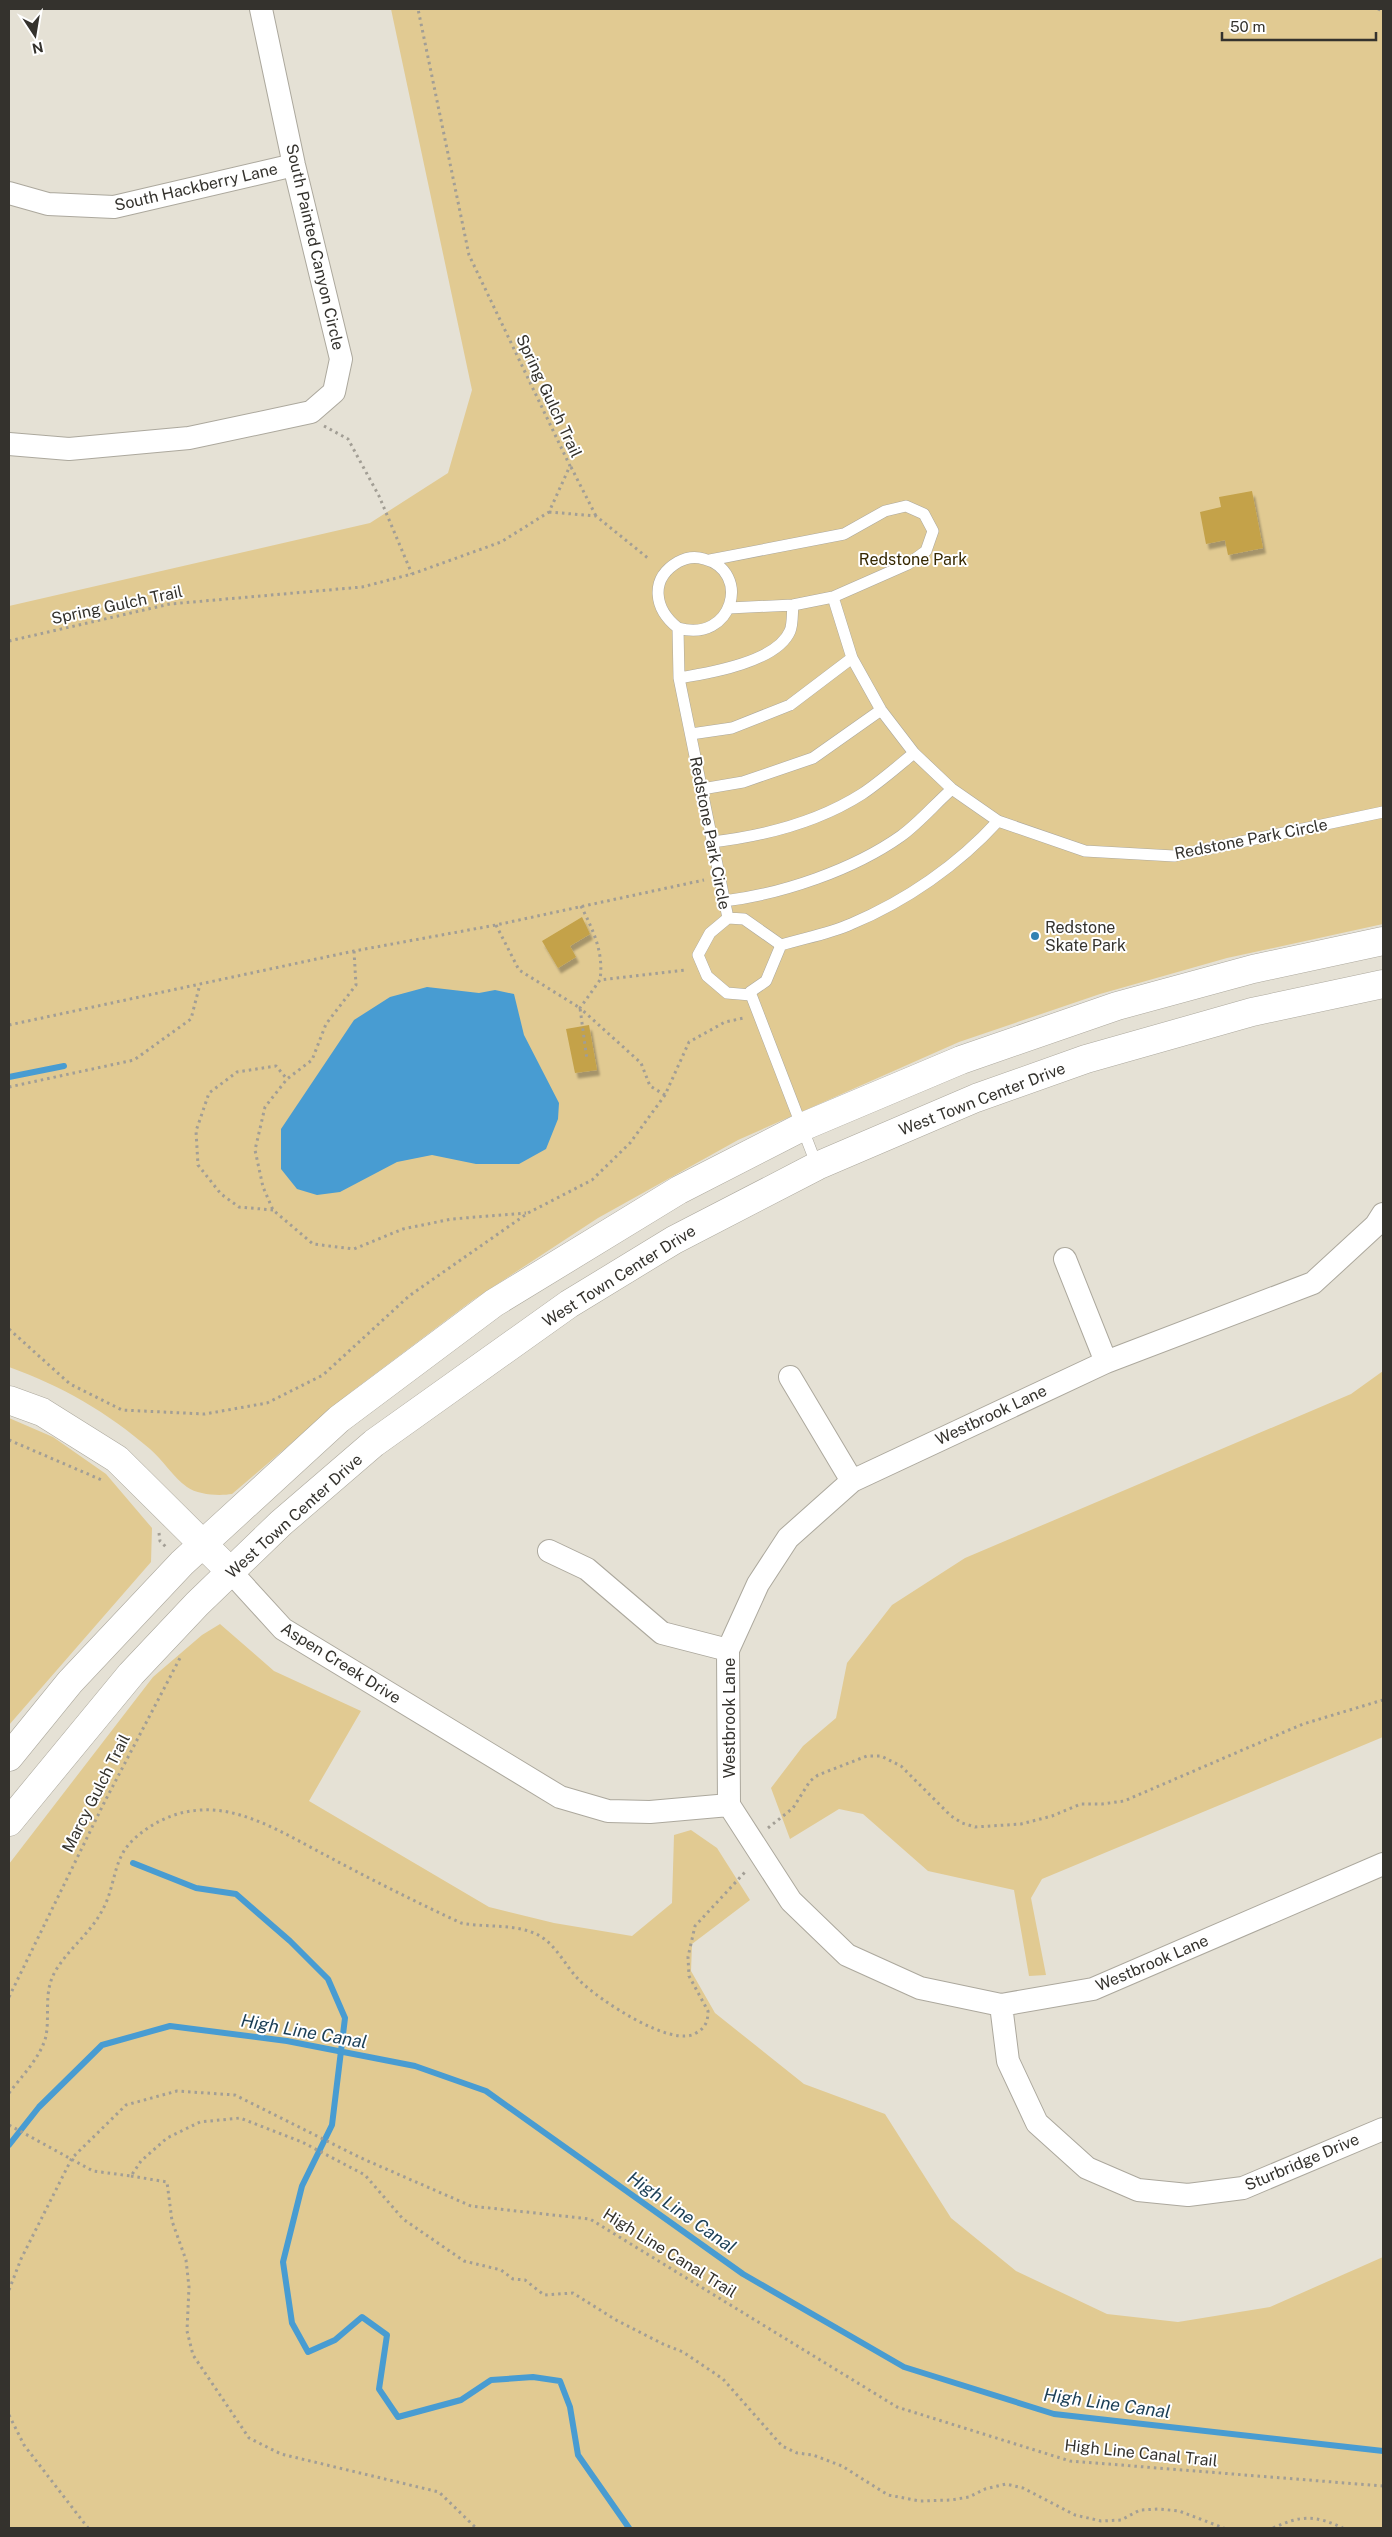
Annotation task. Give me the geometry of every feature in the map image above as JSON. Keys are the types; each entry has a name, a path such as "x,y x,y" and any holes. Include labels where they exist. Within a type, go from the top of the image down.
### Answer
{"street":[{"name":"South Painted Canyon Circle","path":"9,444 69,449 189,438 311,412 334,392 341,359 294,165 261,9"},
{"name":"South Hackberry Lane","path":"9,192 48,204 114,207 294,165"},
{"path":"9,1757 70,1682 182,1563 340,1419 494,1304 680,1190 802,1127 961,1060 1117,1006 1253,970 1383,941"},
{"name":"West Town Center Drive","path":"9,1822 125,1681 197,1604 281,1523 374,1443 569,1304 674,1240 817,1166 976,1098 1086,1060 1252,1012 1383,984"},
{"name":"Westbrook Lane","path":"1383,1214 1376,1225 1313,1283 1106,1362 852,1481 788,1538 758,1584 728,1650 729,1805 791,1901 848,1955 920,1988 1001,2005 1093,1990 1383,1864"},
{"path":"1065,1259 1106,1362"},
{"path":"790,1377 852,1481"},
{"name":"Aspen Creek Drive","path":"9,1400 42,1412 117,1459 231,1572 283,1629 560,1797 608,1811 650,1812 729,1805"},
{"path":"549,1551 587,1569 662,1633 728,1650"},
{"name":"Sturbridge Drive","path":"1001,2005 1008,2061 1038,2123 1087,2168 1138,2190 1188,2195 1243,2188 1383,2128"}],"lane":[{"path":"710,560 727,576 732,590 729,608 722,619 710,628 691,631 678,628 666,618 658,600 660,582 669,567 685,558 698,557 710,560 844,534 885,511 906,506 924,514 932,531 926,551 908,564 833,598 793,604 729,608"},
{"name":"Redstone Park Circle","path":"833,598 852,658 881,710 914,753 952,789 998,821 1085,851 1174,856 1383,812"},
{"path":"680,678 722,670 775,650 790,632 793,604"},
{"name":"Redstone Park Circle","path":"678,628 680,678 728,918 710,933 698,955 707,976 727,993 751,995"},
{"path":"690,734 732,728 790,705 852,658"},
{"path":"702,789 743,782 812,758 881,710"},
{"path":"712,842 751,837 829,812 863,793 914,753"},
{"path":"724,901 753,897 796,887 873,853 902,835 952,789"},
{"path":"781,945 849,925 894,904 973,848 998,821"},
{"path":"728,918 744,919 781,945"},
{"path":"781,945 766,981 750,992 817,1166"}],"path":[{"name":"Spring Gulch Trail","path":"9,641 170,604 362,587 412,574 501,542 549,512 570,466 469,255 418,9"},
{"path":"1378,9 1383,10"},
{"path":"311,412 326,428 348,439 379,496 412,574"},
{"path":"570,466 596,516 650,559"},
{"path":"549,512 596,516"},
{"path":"9,1025 354,951 496,925 704,880"},
{"path":"581,906 596,936 603,964 600,980 580,1008 587,1060"},
{"path":"496,925 519,970 580,1008 641,1063 650,1086 665,1095"},
{"path":"354,951 356,986 326,1024 312,1060 287,1079 265,1107 255,1150 263,1187 273,1210 314,1244 354,1248 403,1229 452,1219 528,1213"},
{"path":"600,980 686,970"},
{"path":"9,1087 134,1060 191,1019 200,984"},
{"path":"9,1329 70,1384 122,1410 205,1414 267,1403 323,1375 410,1296 528,1213 592,1180 630,1143 665,1095 689,1042 725,1022 760,1015"},
{"path":"273,1210 239,1207 221,1194 198,1165 196,1131 209,1093 237,1072 276,1066 287,1079"},
{"path":"9,1440 109,1483"},
{"path":"158,1530 160,1541 182,1563"},
{"name":"Marcy Gulch Trail","path":"9,1997 104,1803 181,1657"},
{"path":"9,2093 35,2059 46,2038 46,2006 55,1971 73,1946 95,1923 104,1906 118,1858 134,1839 174,1814 188,1811 229,1812 288,1836 461,1922 487,1927 515,1928 539,1936 549,1943 580,1982 595,1993 644,2025 681,2038 692,2036 703,2029 708,2018 699,1993 689,1976 688,1957 695,1926 761,1854 761,1834 793,1808 810,1781 831,1768 867,1756 881,1756 901,1766 951,1816 962,1823 975,1826 998,1827 1021,1824 1052,1816 1081,1804 1102,1804 1124,1800 1303,1724 1383,1700"},
{"name":"High Line Canal Trail","path":"9,2290 21,2259 72,2158 126,2105 177,2091 235,2095 361,2158 471,2206 590,2219 897,2407 1070,2461 1383,2486"},
{"path":"131,2176 141,2161 167,2138 200,2122 240,2118 302,2142 365,2175 403,2219 464,2261 501,2270 512,2279 525,2280 544,2295 573,2293 616,2320 683,2352 723,2379 782,2446 796,2453 820,2458 842,2466 888,2495 920,2501 952,2500 969,2497 985,2489 1006,2484 1023,2488 1075,2515 1101,2521 1121,2520 1140,2510 1160,2509 1179,2511 1224,2528"},
{"path":"9,2125 93,2171 166,2182 172,2221 182,2246 188,2273 188,2343 193,2356 249,2438 281,2454 439,2492 476,2528"},
{"path":"9,2415 24,2445 88,2528"},
{"path":"1272,2528 1288,2521 1305,2517 1326,2520 1343,2528"}],"green space":[{"name":"Redstone Park","path":"391,9 1383,9 1383,924 1227,958 1100,994 959,1042 738,1140 598,1218 473,1300 351,1392 232,1494 209,1494 197,1492 187,1487 150,1449 117,1423 83,1401 29,1374 9,1367 9,606 370,523 448,473 472,390"},
{"path":"1383,1371 1383,1737 1042,1879 1031,1898 1046,1975 1029,1976 1014,1890 928,1871 863,1814 839,1809 790,1839 771,1788 803,1746 836,1718 847,1663 892,1605 965,1558 1351,1394"},
{"path":"9,1418 53,1437 106,1474 152,1528 151,1562 9,1725"},
{"path":"220,1624 274,1671 361,1711 309,1801 489,1907 554,1923 632,1936 672,1903 674,1835 691,1830 717,1848 750,1900 692,1944 691,1971 715,2013 804,2084 885,2114 951,2218 1016,2271 1107,2314 1178,2322 1270,2307 1383,2257 1383,2528 9,2528 9,1864 153,1677 202,1635"}],"water":[{"path":"427,987 479,993 495,990 514,994 524,1035 559,1103 558,1119 546,1149 519,1164 476,1164 432,1155 397,1162 340,1192 317,1195 297,1189 281,1169 281,1129 354,1020 390,997"}],"building":[{"path":"1252,491 1263,548 1228,555 1225,540 1206,544 1200,512 1221,507 1219,497"},
{"path":"582,917 590,934 570,946 576,957 558,968 542,941"},
{"path":"589,1025 597,1070 575,1073 566,1029"}],"waterway":[{"path":"9,1077 64,1066"},
{"path":"133,1863 196,1888 236,1894 290,1941 328,1979 345,2018 332,2125 302,2186 283,2262 292,2323 308,2352 335,2340 362,2317 387,2335 379,2389 398,2417 461,2400 491,2380 533,2377 560,2381 570,2407 578,2455 629,2528"},
{"name":"High Line Canal","path":"9,2145 39,2107 102,2045 170,2026 287,2041 415,2066 486,2091 743,2274 904,2367 1054,2414 1383,2451"}],"place":[{"name":"Redstone Skate Park","path":"1035,936"}]}
